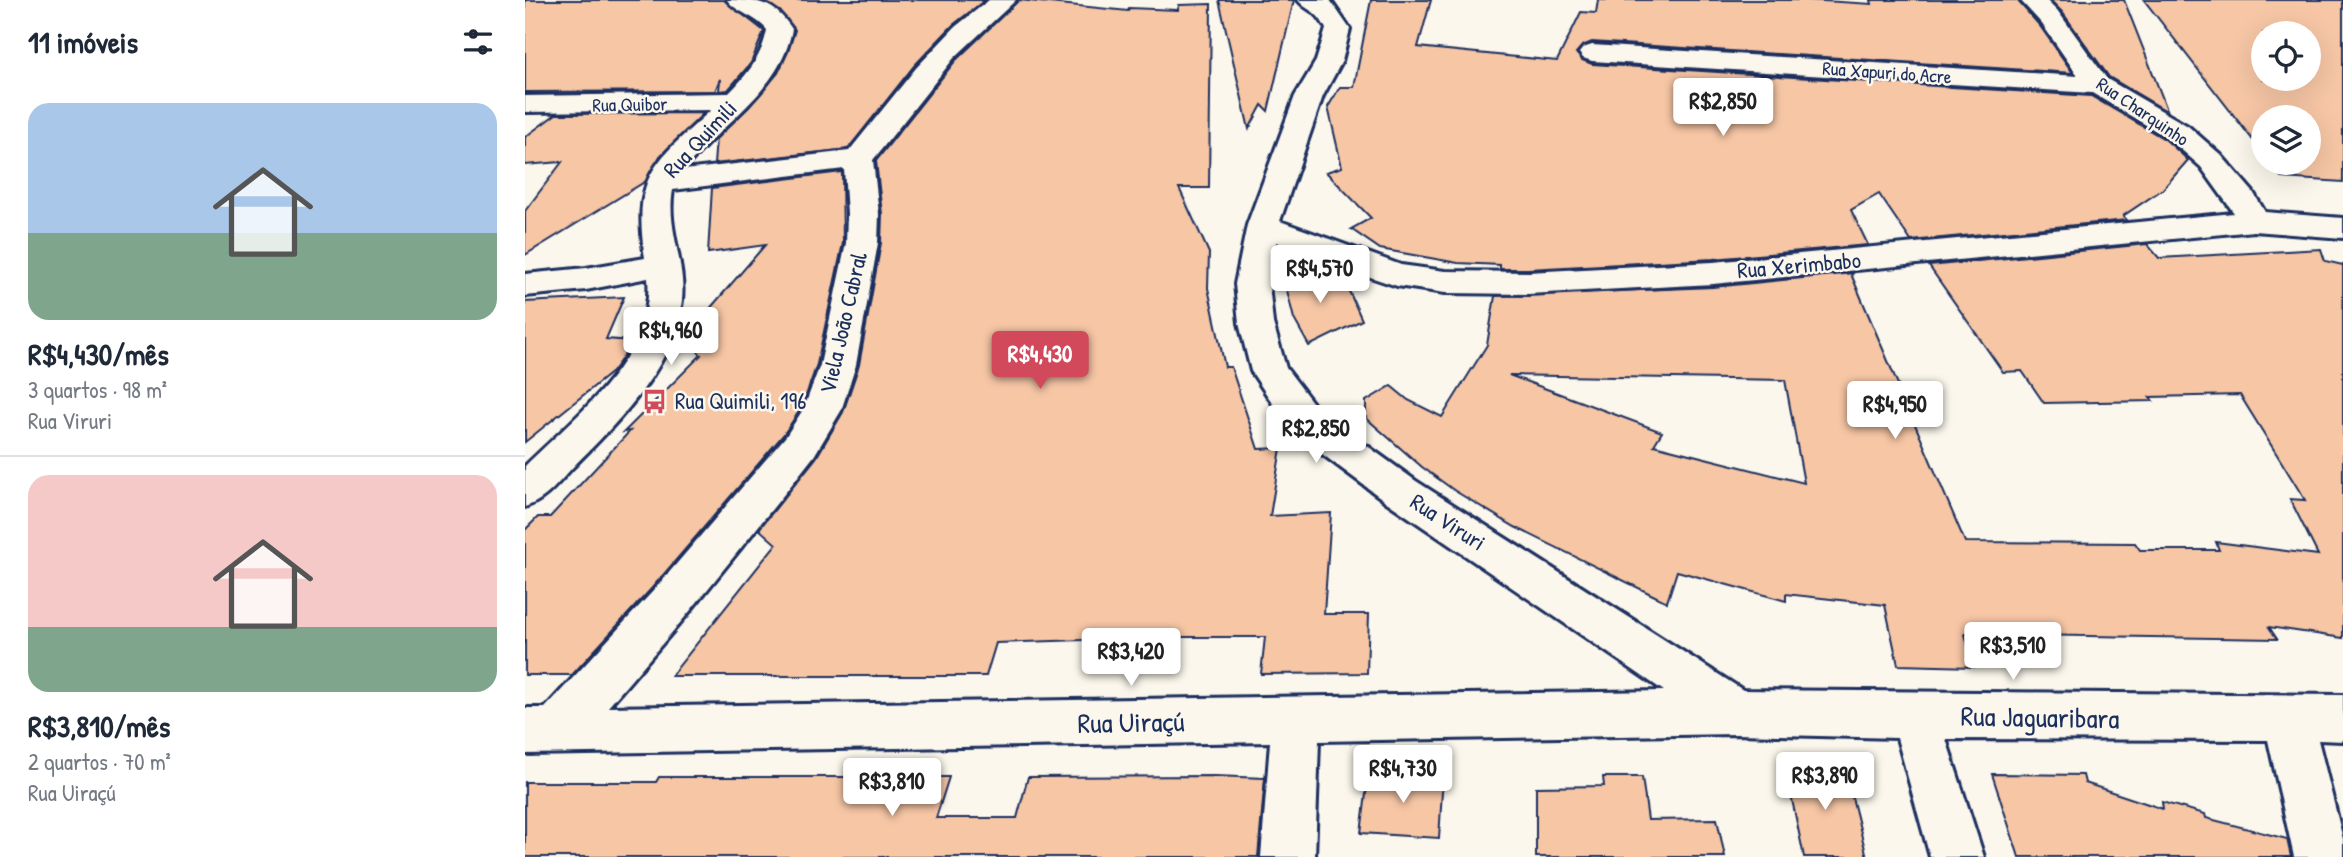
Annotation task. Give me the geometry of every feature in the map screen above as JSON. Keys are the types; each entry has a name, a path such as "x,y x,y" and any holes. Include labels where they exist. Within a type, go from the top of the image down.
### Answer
{"street":[{"name":"Rua Quimili","path":"525,491 626,384 658,333 665,299 655,202 661,182 687,147 768,68 780,43 780,29 767,14 739,0"},
{"path":"661,182 858,159 942,58 1004,0"},
{"name":"Rua Viruri","path":"1310,0 1318,2 1330,12 1338,29 1329,61 1309,96 1263,225 1252,284 1256,323 1269,371 1305,421 1402,492 1736,712"},
{"name":"Rua Charquinho","path":"2032,0 2051,19 2098,85 2178,132 2211,161 2242,199 2254,221"},
{"name":"Rua Xapuri do Acre","path":"1592,53 2098,85"},
{"name":"Rua Quibor","path":"525,104 735,101"},
{"name":"Viela João Cabral","path":"540,731 670,603 800,446 822,411 838,365 862,243 863,214 858,159"},
{"name":"Rua Xerimbabo","path":"1263,225 1343,257 1398,275 1445,282 1528,283 1713,273 2254,221 2343,228"},
{"path":"525,285 586,279 662,265"},
{"name":"Rua Quimili","path":"525,471 567,447"},
{"name":"Rua Uiraçú","path":"540,731 1736,712"},
{"name":"Rua Jaguaribara","path":"1736,712 2288,720 2343,718"},
{"path":"1915,716 1957,857"},
{"path":"1288,857 1296,720"},
{"path":"2288,720 2321,857"}],"building":[{"path":"525,0 724,0 764,31 751,63 728,90 719,91 720,79 715,91 525,92"},
{"path":"760,0 985,0 953,25 914,66 848,149 714,164 716,139 749,107 778,73 795,30 780,11"},
{"path":"1019,0 1128,11 1129,8 1178,10 1179,5 1211,4 1209,188 1179,188 1209,253 1208,288 1225,367 1231,367 1258,449 1281,448 1270,516 1331,513 1324,614 1369,614 1367,673 1261,674 1265,637 1175,637 996,643 986,676 671,676 776,544 759,529 816,458 843,412 859,365 881,243 882,214 876,161 956,60"},
{"path":"1219,0 1294,0 1268,111 1262,105 1249,129"},
{"path":"1371,0 1431,0 1418,47 1557,61 1581,12 1596,13 1598,0 1807,0 1872,4 1871,0 2017,0 2040,26 2073,73 1592,42 1582,46 1576,53 1582,60 1592,64 2091,96 2166,140 2188,160 2163,189 2123,216 2127,220 1911,241 1879,194 1851,210 1868,245 1713,259 1528,269 1500,269 1500,265 1458,263 1380,249 1351,229 1371,218 1326,172 1342,167 1328,107 1340,87 1354,87"},
{"path":"2050,0 2124,0 2168,112 2109,77 2062,12"},
{"path":"2144,0 2343,0 2343,182 2282,178 2280,175 2321,175 2321,105 2251,105 2251,138"},
{"path":"704,113 660,156 646,181 525,255 525,211 562,162 525,165 525,137 556,114"},
{"path":"842,172 843,243 817,364 802,407 784,434 652,588 572,675 525,675 525,530 538,517 550,517 630,431 624,432 701,355 690,342 706,323 707,312 765,245 708,253 712,188"},
{"path":"2147,244 2159,258 2321,249 2325,261 2343,265 2343,638 2269,627 2277,639 1965,634 1974,667 1898,665 1885,605 1786,594 1786,601 1677,571 1667,602 1515,527 1455,491 1422,467 1366,418 1366,401 1391,386 1408,400 1442,417 1487,345 1495,296 1713,287 1854,273 1851,274 1965,542 2135,543 2140,550 2219,550 2216,542 2318,555 2290,499 2305,500 2240,395 2150,397 2153,401 2044,403 2022,371 2003,372 1929,266","holes":["1509,375 1785,380 1804,483 1654,445 1662,432"]},
{"path":"1318,268 1349,291 1362,320 1309,346 1294,319 1283,274"},
{"path":"624,297 606,339 632,341 623,357 612,372 525,442 525,302"},
{"path":"1844,765 1867,857 1804,857 1785,766"},
{"path":"1369,770 1443,776 1439,838 1361,833"},
{"path":"1992,774 2083,775 2085,783 2163,809 2162,802 2205,814 2206,818 2287,839 2291,857 2019,857"},
{"path":"659,777 949,777 936,818 1017,818 1028,777 1265,778 1258,857 525,857 525,782 656,782"},
{"path":"1603,777 1642,777 1648,820 1717,819 1725,857 1536,857 1536,787 1604,786"}],"place":[{"name":"Rua Quimili, 196","path":"655,401"}]}
